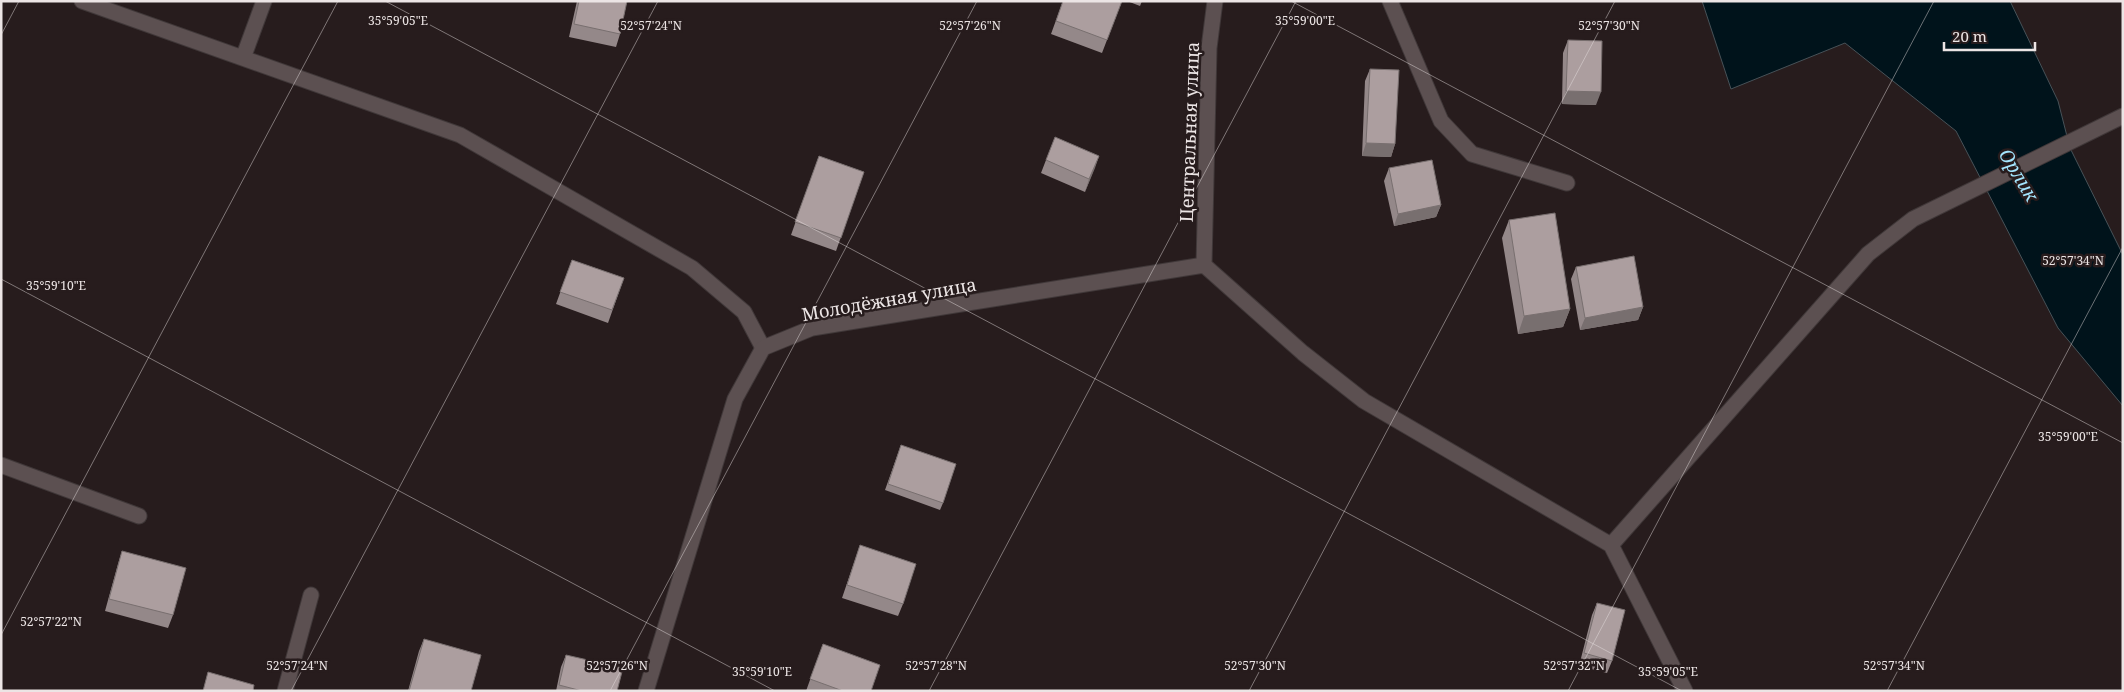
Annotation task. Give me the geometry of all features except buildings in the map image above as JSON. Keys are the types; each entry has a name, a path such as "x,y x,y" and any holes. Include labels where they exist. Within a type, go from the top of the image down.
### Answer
{"street":[{"path":"82,1 460,135 692,268 744,312 762,348 735,399 646,691"},
{"path":"243,58 264,1"},
{"name":"Центральная улица","path":"1204,265 1209,48 1215,1"},
{"path":"1390,1 1441,121 1472,154 1566,183"},
{"path":"1610,545 1868,254 1913,220 2123,116"},
{"path":"1204,265 1303,353 1364,401 1610,545 1685,691"},
{"name":"Молодёжная улица","path":"762,348 812,328 1204,265"},
{"path":"1,465 139,516"},
{"path":"286,691 311,595"}],"water":[{"name":"Орлик","path":"1702,1 2010,1 2058,101 2070,148 2123,255 2123,406 2058,328 1956,131 1845,43 1731,89"}]}
